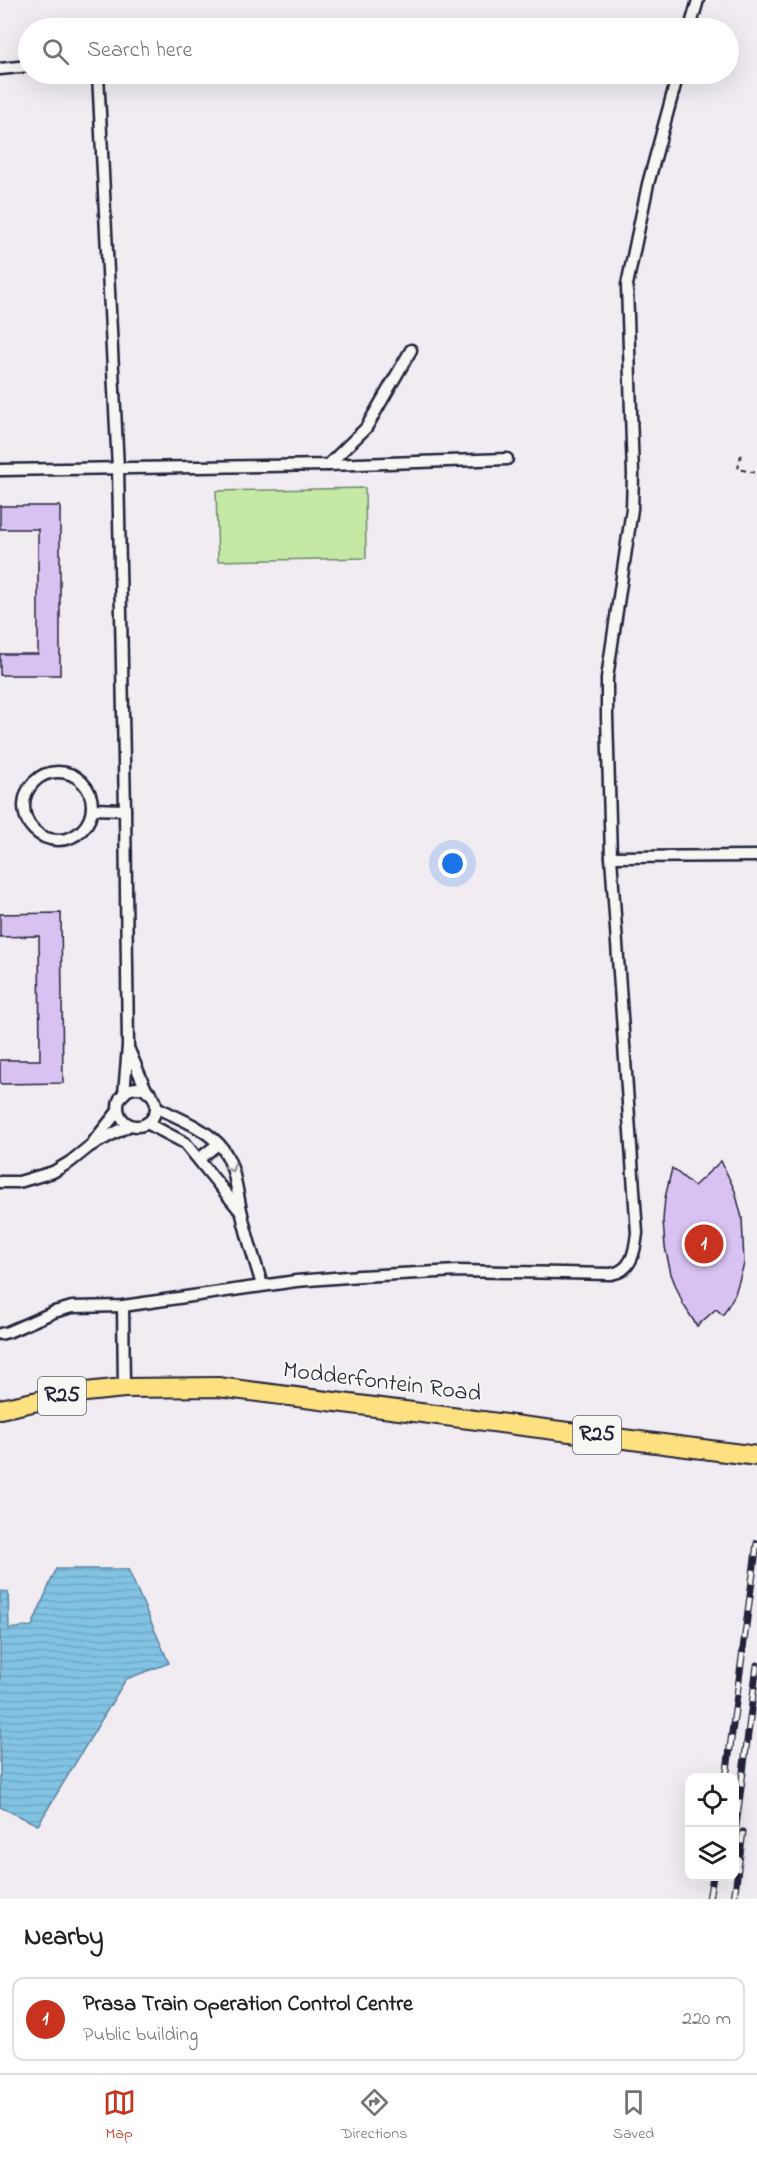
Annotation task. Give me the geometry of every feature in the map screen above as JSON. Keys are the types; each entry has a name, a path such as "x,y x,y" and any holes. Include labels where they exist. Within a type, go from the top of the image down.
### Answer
{"main road":[{"name":"Modderfontein Road","path":"0,1409 76,1393 124,1388 218,1387 757,1456"}],"street":[{"path":"693,18 698,0"},
{"path":"0,69 18,67"},
{"path":"99,84 118,468 128,1046 124,1094"},
{"path":"0,1334 63,1309 123,1306 262,1285 360,1275 458,1271 611,1274 618,1273 628,1265 634,1253 637,1233 611,857 607,678 632,509 627,285 648,184 675,84"},
{"path":"328,465 366,428 411,350"},
{"path":"0,471 507,459"},
{"path":"54,771 66,772 77,777 86,785 91,796 92,809 89,821 72,837 60,840 48,839 33,829 24,814 23,802 26,791 38,778 54,771"},
{"path":"92,809 125,810"},
{"path":"611,857 757,856"},
{"path":"0,1182 19,1182 53,1172 90,1146 130,1125 147,1123 155,1113 156,1107 147,1092 128,1046"},
{"path":"90,1146 118,1111 120,1099 124,1094 135,1089 147,1092"},
{"path":"156,1107 200,1128 218,1144 229,1162 262,1285"},
{"path":"118,1111 130,1125"},
{"path":"147,1123 185,1143 241,1212"},
{"path":"199,1159 218,1144"},
{"path":"123,1306 124,1388"}],"path":[{"path":"741,455 738,469 757,473"}],"green space":[{"path":"365,488 366,558 218,561 216,491"}],"water":[{"path":"56,1569 128,1569 169,1663 126,1679 38,1825 0,1807 0,1591 8,1592 9,1629 32,1626"}],"building":[{"path":"0,506 60,506 60,675 0,675 0,654 38,654 38,529 0,529"},
{"path":"61,913 63,1083 0,1084 0,1060 40,1060 39,936 0,937 0,914"},
{"path":"721,1161 735,1191 742,1218 744,1264 735,1294 723,1315 716,1309 697,1326 683,1304 671,1274 665,1247 663,1220 665,1198 672,1168 694,1186"}],"railway":[{"path":"727,1773 757,1543"},
{"path":"736,1827 757,1665"},
{"path":"734,1899 743,1832"},
{"path":"709,1899 712,1881"}],"place":[{"name":"Prasa Train Operation Control Centre","path":"704,1244"}]}
